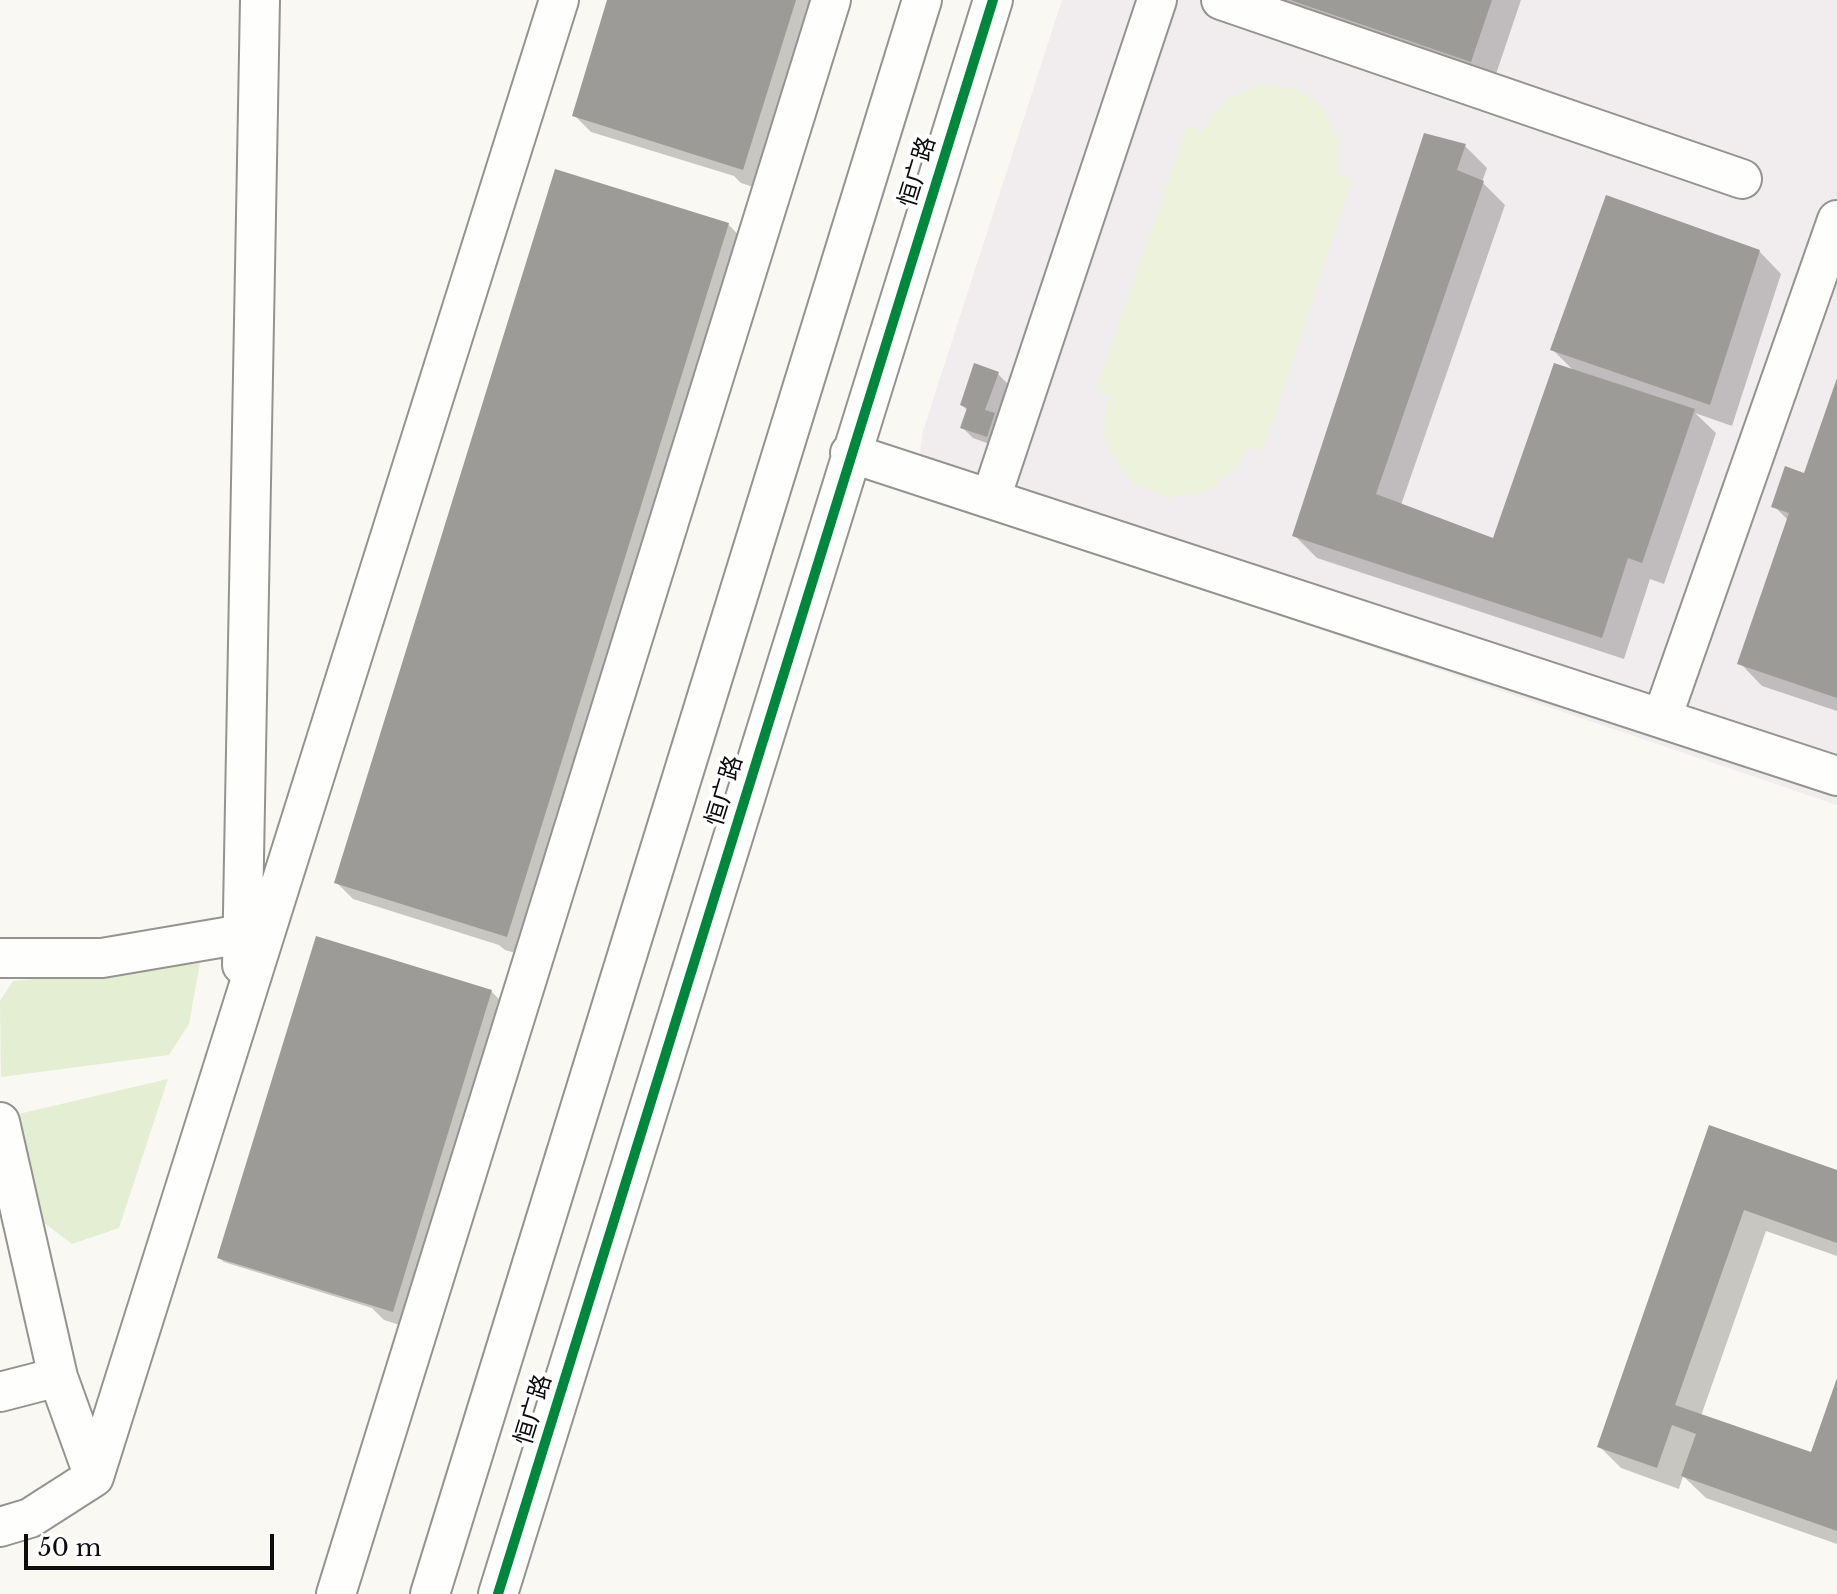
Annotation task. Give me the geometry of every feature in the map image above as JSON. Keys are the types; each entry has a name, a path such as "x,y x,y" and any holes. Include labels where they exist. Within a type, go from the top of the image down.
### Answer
{"street":[{"path":"241,1010 260,0"},
{"path":"0,1527 30,1518 94,1477 559,0"},
{"path":"336,1594 831,0"},
{"name":"恒广路","path":"430,1594 922,0"},
{"name":"恒广路","path":"498,1594 993,0"},
{"path":"991,498 1157,0"},
{"path":"1221,0 1742,179"},
{"path":"1662,718 1837,220"},
{"path":"850,453 1837,776"},
{"path":"0,958 102,958 243,934"},
{"path":"0,1122 58,1377 94,1477"},
{"path":"0,1392 58,1377"}],"shaded area":[{"path":"1062,0 1837,0 1837,805 901,487 917,474 923,431"}],"green space":[{"path":"1258,84 1295,88 1323,108 1339,140 1338,175 1352,180 1263,451 1248,446 1238,466 1208,491 1170,498 1135,484 1121,471 1104,436 1109,395 1096,390 1187,125 1202,131 1225,100"},
{"path":"200,963 189,1024 169,1055 1,1077 0,1001 13,981"},
{"path":"168,1079 119,1228 72,1244 31,1213 10,1116"}],"building":[{"path":"607,0 796,0 743,170 572,116"},
{"path":"1290,0 1492,0 1471,62"},
{"path":"1424,133 1466,144 1457,170 1484,181 1376,494 1493,538 1554,363 1695,409 1642,563 1628,558 1602,638 1292,536"},
{"path":"555,169 729,223 507,937 334,883"},
{"path":"1606,195 1760,250 1710,405 1550,350"},
{"path":"974,363 999,372 985,410 995,413 987,437 960,428 967,408 960,405"},
{"path":"1837,378 1837,698 1737,664 1789,513 1771,507 1785,466 1804,473"},
{"path":"316,936 492,990 393,1312 217,1258"},
{"path":"1709,1125 1837,1170 1837,1243 1744,1210 1675,1405 1811,1452 1837,1378 1837,1531 1681,1476 1696,1434 1672,1425 1657,1468 1597,1447"}],"cycle path":[{"path":"498,1594 993,0"}]}
